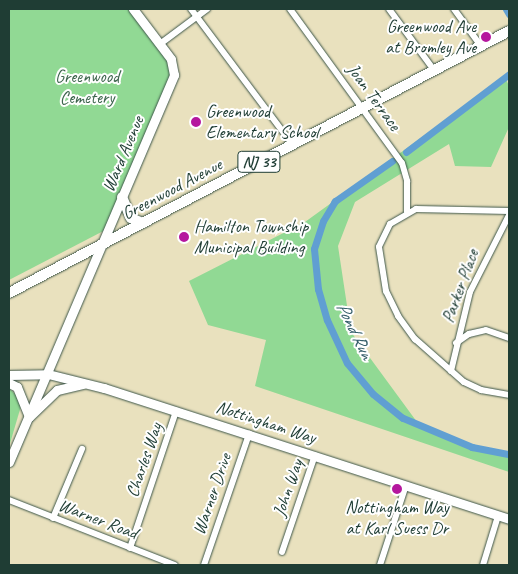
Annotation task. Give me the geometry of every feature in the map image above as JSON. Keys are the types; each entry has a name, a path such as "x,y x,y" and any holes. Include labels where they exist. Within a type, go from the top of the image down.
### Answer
{"main road":[{"name":"Greenwood Avenue","path":"9,293 509,31"},
{"path":"122,197 131,218 143,223"}],"street":[{"name":"Ward Avenue","path":"9,462 174,75 174,64 133,9"},
{"path":"191,9 292,144"},
{"path":"160,44 207,9"},
{"name":"Joan Terrace","path":"290,9 402,163 407,181 406,212"},
{"path":"389,9 434,70"},
{"path":"454,9 481,46"},
{"path":"509,211 424,208 406,212 390,224 381,238 383,278 392,304 406,328 451,371 472,386 509,395"},
{"name":"Parker Place","path":"451,371 456,343 479,271 509,215"},
{"path":"456,343 469,334 486,330 509,338"},
{"name":"Nottingham Way","path":"9,375 48,374 86,383 176,410 509,519"},
{"path":"9,383 17,387 29,417 57,390 86,383"},
{"name":"Charles Way","path":"130,548 176,410"},
{"name":"Warner Drive","path":"204,565 249,434"},
{"path":"53,518 82,449"},
{"name":"John Way","path":"282,552 315,455"},
{"path":"380,565 406,485"},
{"name":"Warner Road","path":"9,500 175,565"},
{"path":"483,565 498,516"}],"green space":[{"name":"Greenwood Cemetery","path":"9,9 132,9 178,72 113,226 9,280"},
{"path":"505,77 509,86 509,127 491,167 455,166 449,144 355,202 338,246 351,332 417,422 478,450 509,453 509,472 255,386 266,340 208,325 189,281 305,222"},
{"path":"9,388 18,397 21,406 9,447"}],"waterway":[{"name":"Pond Run","path":"506,9 509,14"},
{"path":"406,152 509,74"},
{"name":"Pond Run","path":"392,161 335,201 323,221 314,249 318,289 327,320 347,363 373,394 403,418 472,447 509,454"}],"place":[{"name":"Greenwood Ave at Bromley Ave","path":"486,37"},
{"name":"Greenwood Elementary School","path":"196,122"},
{"name":"Hamilton Township Municipal Building","path":"184,237"},
{"name":"Nottingham Way at Karl Suess Dr","path":"397,489"}]}
